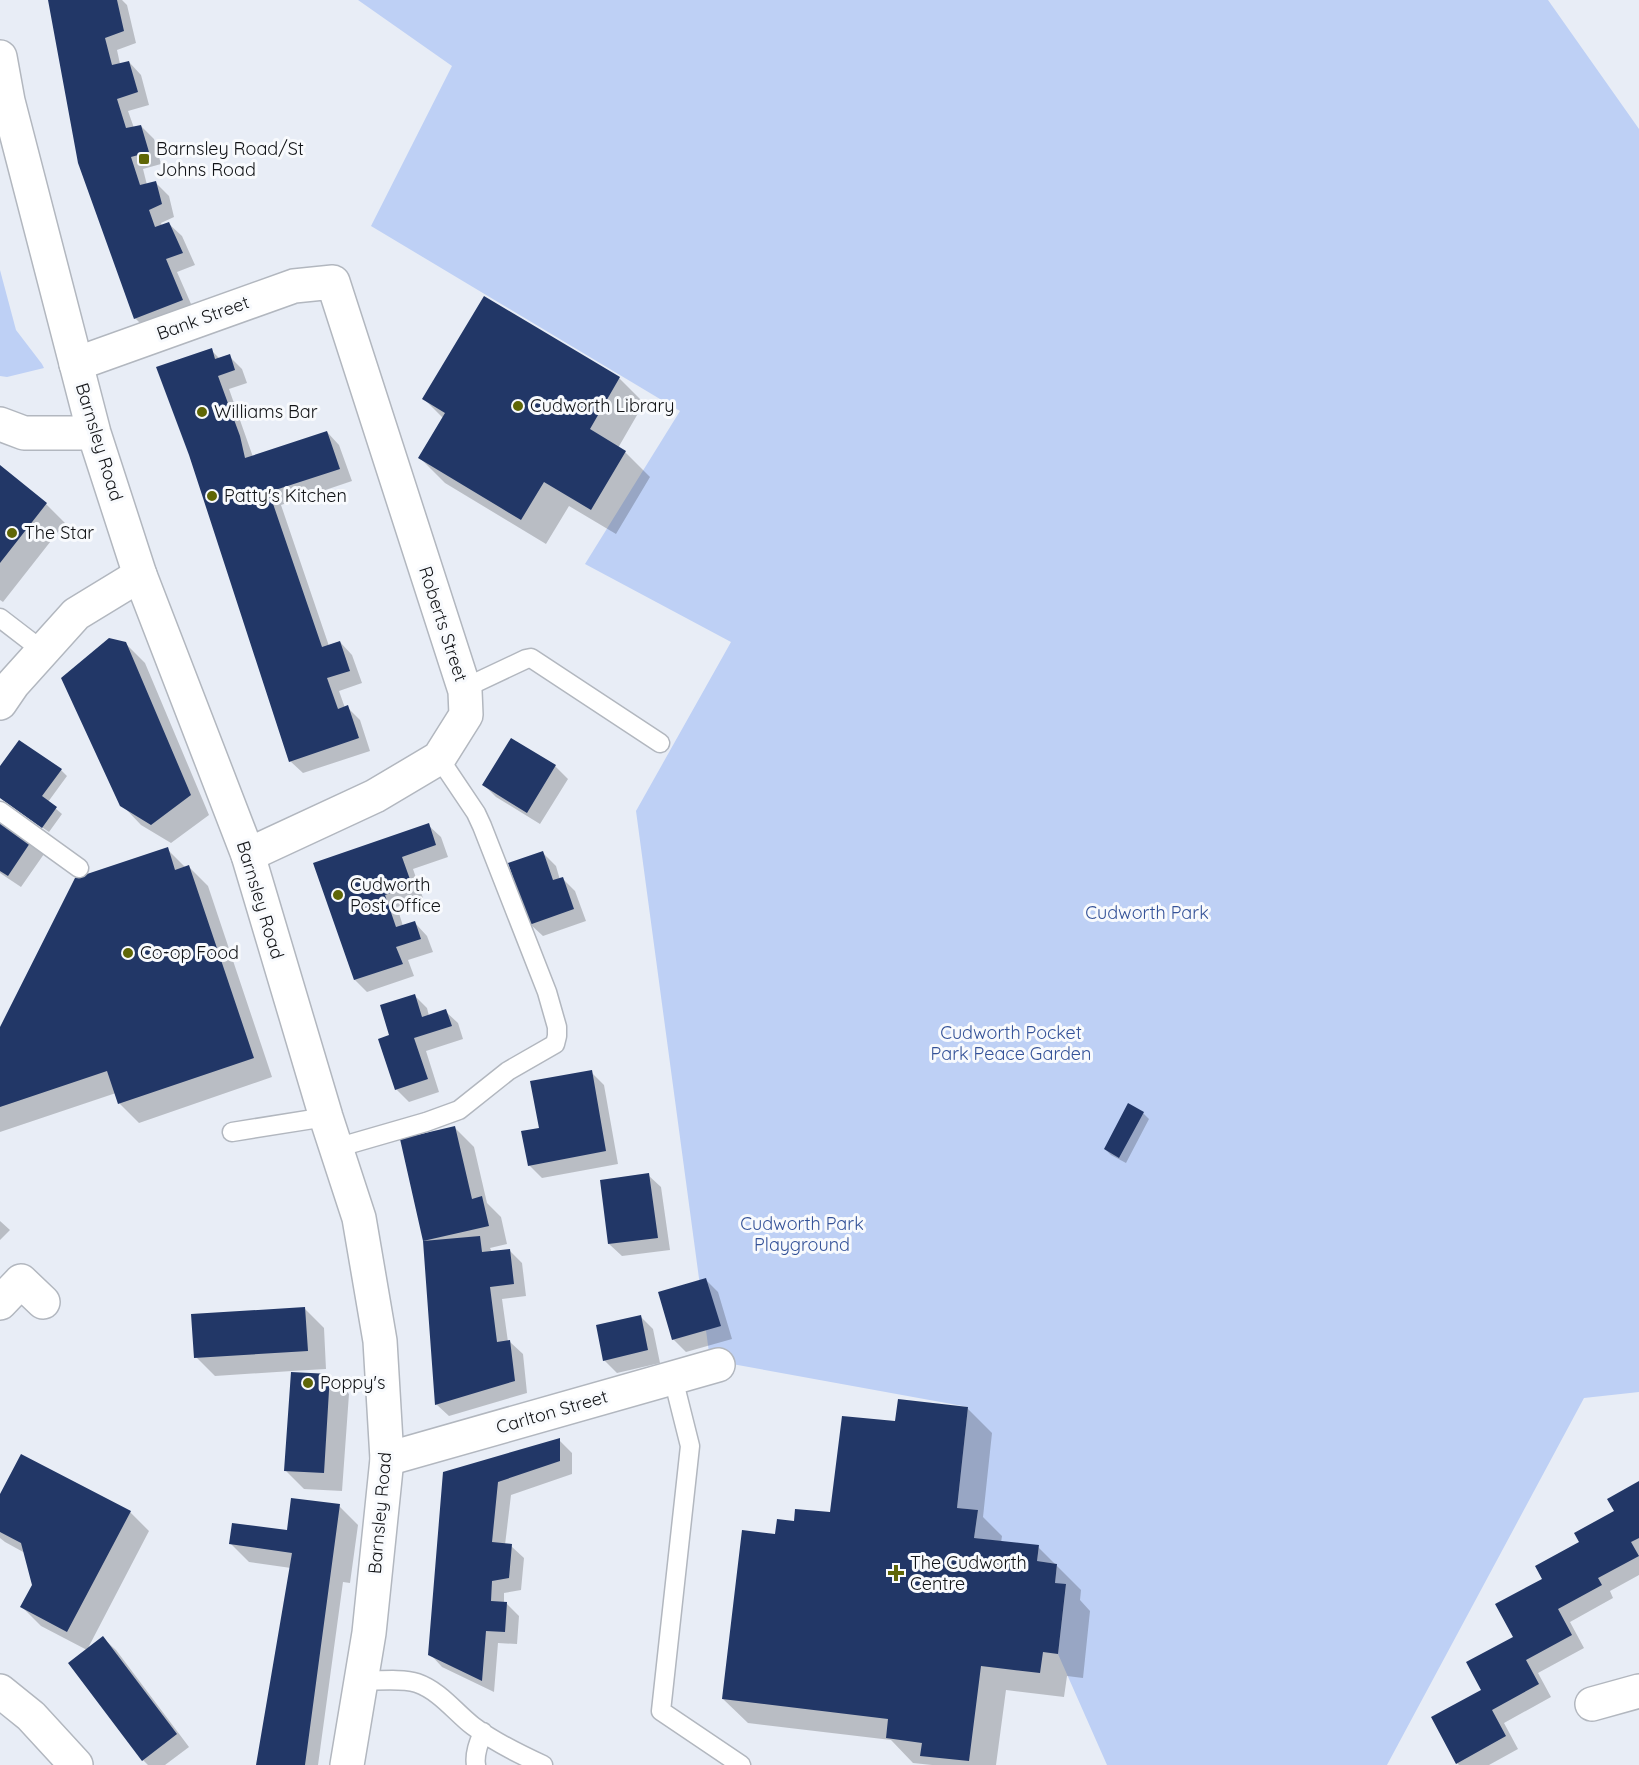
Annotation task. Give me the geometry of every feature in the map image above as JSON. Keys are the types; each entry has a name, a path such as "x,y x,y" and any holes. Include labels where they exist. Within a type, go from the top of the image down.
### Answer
{"street":[{"name":"Barnsley Road","path":"0,57 8,101 94,433 140,575 248,855 326,1117 359,1218 380,1341 387,1459 369,1633 347,1765"},
{"name":"Bank Street","path":"76,364 294,286 333,282"},
{"name":"Roberts Street","path":"248,855 375,796 439,758 466,715 465,691 333,282"},
{"path":"0,424 24,433 94,433"},
{"path":"0,703 13,684 76,614 140,575"},
{"path":"0,1303 21,1281 43,1302"},
{"name":"Carlton Street","path":"387,1459 718,1365"},
{"path":"0,1691 31,1716 76,1765"},
{"path":"1593,1704 1639,1691"}],"lane":[{"path":"0,618 43,651"},
{"path":"461,679 473,684 531,658 660,744"},
{"path":"336,1148 459,1110 508,1071 555,1044 557,1027 547,992 482,826 476,813 439,758"},
{"path":"0,811 79,868"},
{"path":"232,1132 326,1117"},
{"path":"673,1377 690,1446 661,1711 741,1765"},
{"path":"361,1681 417,1683 435,1693 472,1725 543,1765"},
{"path":"476,1765 475,1761 483,1732"}],"green space":[{"name":"Cudworth Park","path":"358,0 1548,0 1639,129 1639,1392 1584,1398 1387,1765 1107,1765 1058,1654 1066,1585 1055,1583 1057,1564 1037,1561 1039,1546 974,1538 978,1510 957,1508 968,1407 710,1360 636,811 731,642 585,564 680,411 371,226 452,66"},
{"path":"0,270 16,330 44,368 7,377 0,376"}],"building":[{"path":"48,0 117,0 124,31 105,38 112,65 129,61 138,92 117,99 126,128 141,125 149,152 131,157 140,185 156,181 162,204 149,210 155,227 169,222 183,253 166,259 183,300 134,319 78,163"},
{"name":"Cudworth Library","path":"484,296 620,377 590,429 626,451 591,510 544,482 521,520 418,458 445,413 422,399"},
{"path":"212,348 215,359 230,354 235,370 218,376 240,436 245,458 327,431 340,469 269,492 322,647 340,641 350,671 327,678 338,709 348,705 359,738 289,762 189,455 156,367"},
{"name":"The Star","path":"0,465 47,503 0,563"},
{"path":"109,638 126,642 191,795 151,825 120,806 61,678"},
{"path":"511,738 556,765 527,813 482,785"},
{"path":"19,740 62,769 42,796 57,807 42,828 0,798 0,766"},
{"path":"0,818 32,840 8,876 0,871"},
{"path":"429,823 436,845 402,857 412,885 385,895 396,927 415,921 421,939 396,947 403,964 354,980 313,863"},
{"name":"Co-op Food","path":"168,847 175,870 189,865 254,1058 118,1104 107,1071 0,1107 0,1027 75,878"},
{"path":"543,851 553,880 563,877 574,909 529,925 508,863"},
{"path":"415,994 422,1017 446,1009 452,1026 414,1038 428,1079 395,1090 378,1039 389,1035 380,1005"},
{"path":"592,1070 606,1151 528,1166 521,1131 539,1128 530,1081"},
{"path":"1128,1103 1144,1112 1119,1158 1104,1149"},
{"path":"455,1126 472,1199 482,1196 489,1226 423,1241 400,1139"},
{"path":"649,1173 658,1238 608,1244 600,1180"},
{"path":"480,1236 482,1252 510,1249 514,1284 490,1287 497,1342 510,1340 515,1381 435,1405 423,1241"},
{"path":"706,1278 721,1326 672,1340 658,1292"},
{"path":"305,1307 308,1351 194,1358 191,1314"},
{"path":"641,1315 648,1350 603,1361 596,1325"},
{"path":"291,1372 330,1374 324,1473 284,1471"},
{"name":"The Cudworth Centre","path":"898,1399 968,1407 957,1508 978,1510 974,1538 1039,1545 1037,1561 1057,1564 1055,1583 1066,1584 1058,1654 1043,1652 1040,1673 981,1666 969,1761 920,1756 922,1743 886,1738 888,1719 722,1699 742,1530 775,1534 777,1519 794,1521 795,1509 830,1512 842,1416 895,1421"},
{"path":"560,1438 560,1461 498,1482 492,1542 512,1544 509,1578 492,1581 491,1601 507,1602 505,1632 486,1631 482,1681 428,1655 443,1472"},
{"path":"21,1454 131,1511 67,1632 20,1607 32,1585 21,1543 0,1532 0,1494"},
{"path":"1639,1481 1639,1538 1631,1542 1639,1556 1598,1578 1602,1585 1558,1609 1572,1635 1526,1660 1539,1684 1492,1710 1506,1736 1456,1764 1431,1717 1481,1690 1466,1662 1513,1637 1495,1604 1542,1579 1535,1566 1579,1542 1574,1533 1614,1511 1607,1499"},
{"path":"291,1498 340,1504 305,1765 256,1765 292,1553 229,1544 232,1523 287,1530"},
{"path":"103,1636 177,1734 142,1761 68,1663"}],"place":[{"name":"Barnsley Road/St Johns Road","path":"144,159"},
{"name":"Cudworth Library","path":"518,406"},
{"name":"Williams Bar","path":"202,412"},
{"name":"Patty's Kitchen","path":"212,496"},
{"name":"The Star","path":"12,533"},
{"name":"Cudworth Post Office","path":"338,895"},
{"name":"Co-op Food","path":"128,953"},
{"name":"Poppy's","path":"308,1383"},
{"name":"The Cudworth Centre","path":"896,1573"}],"park label":[{"name":"Cudworth Pocket Park Peace Garden","path":"1011,1043"},
{"name":"Cudworth Park Playground","path":"802,1234"}]}
